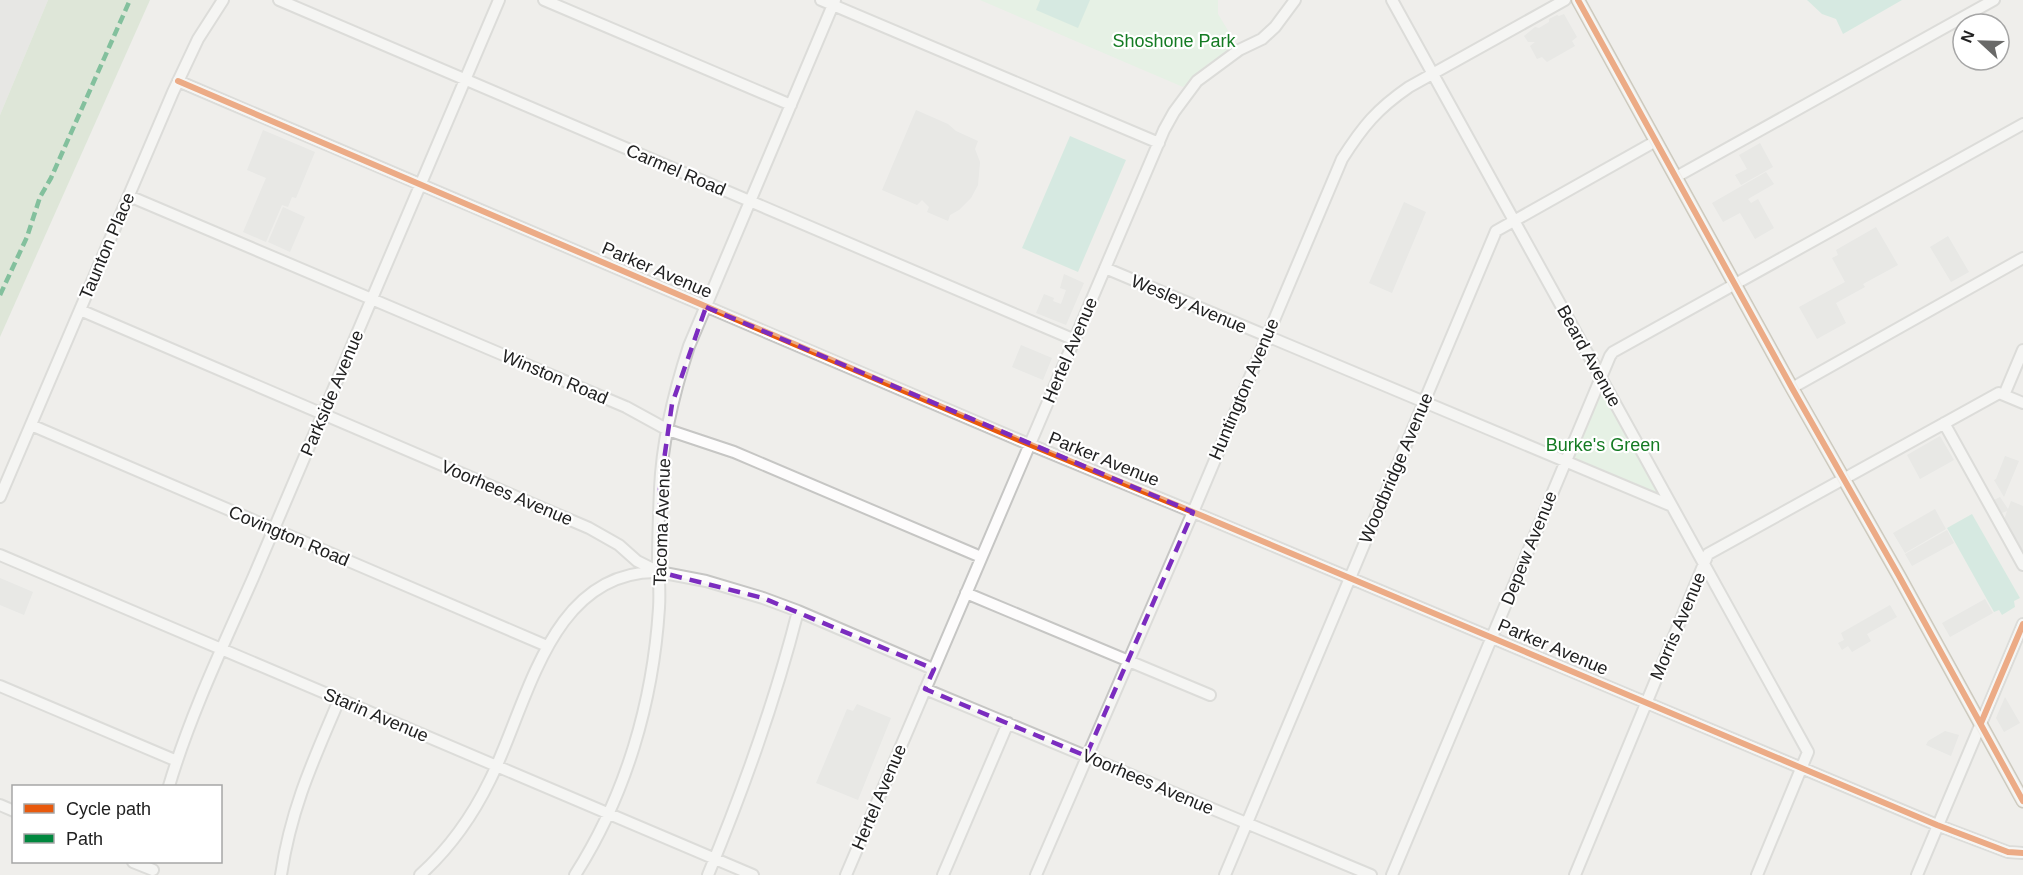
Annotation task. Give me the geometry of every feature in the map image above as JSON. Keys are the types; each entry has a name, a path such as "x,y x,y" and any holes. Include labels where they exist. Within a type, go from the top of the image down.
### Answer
{"main road":[{"path":"1578,0 2023,801"}],"street":[{"name":"Taunton Place","path":"0,497 177,81 198,39 223,0"},
{"name":"Carmel Road","path":"279,0 1074,340"},
{"name":"Parkside Avenue","path":"169,785 221,650 499,0"},
{"path":"544,0 791,105"},
{"path":"821,0 834,3 1159,143"},
{"name":"Hertel Avenue","path":"846,875 1074,340 1174,112 1197,81 1239,50 1262,39 1275,27 1295,0"},
{"name":"Beard Avenue","path":"1392,0 1808,752 1758,875"},
{"name":"Huntington Avenue","path":"1036,875 1193,512 1331,182 1351,145 1374,114 1409,87 1565,0"},
{"path":"1676,177 1994,0"},
{"name":"Tacoma Avenue","path":"575,875 608,814 634,748 648,692 658,619 660,488 672,404 683,365 834,3"},
{"name":"Parker Avenue","path":"177,81 1030,444 1937,825 2008,852 2023,853"},
{"name":"Depew Avenue","path":"1392,875 1600,376 1613,352 2023,124"},
{"name":"Woodbridge Avenue","path":"1225,875 1496,231 1656,141"},
{"name":"Winston Road","path":"129,196 626,407 668,430 734,452 981,557"},
{"path":"1792,388 2023,258"},
{"name":"Wesley Avenue","path":"1105,268 1672,506"},
{"name":"Voorhees Avenue","path":"80,310 589,528 619,545 637,561 659,572 722,585 798,611 933,669"},
{"path":"2023,350 2004,395 2023,403"},
{"name":"Morris Avenue","path":"1575,875 1708,554 1999,393 2004,395"},
{"path":"1944,423 2023,565"},
{"name":"Covington Road","path":"31,425 547,646"},
{"name":"Starin Avenue","path":"0,555 753,875"},
{"path":"420,875 445,850 468,820 496,765 547,646 565,618 594,591 617,579 635,573 659,572"},
{"path":"966,593 1210,695"},
{"path":"708,875 761,740 798,611"},
{"path":"1917,875 2023,624"},
{"path":"0,686 177,761"},
{"name":"Voorhees Avenue","path":"925,689 1371,875"},
{"path":"281,875 289,831 299,796 339,700"},
{"path":"944,875 1008,723"},
{"path":"138,863 153,869"}],"highlighted area":[{"path":"706,307 1193,512 1086,756 925,689 934,669 763,598 659,572 660,488 672,404"}],"shaded area":[{"path":"0,0 48,0 0,115"},
{"path":"1564,14 1577,37 1572,41 1575,46 1547,62 1542,57 1537,59 1530,46 1535,42 1528,42 1524,36 1535,27 1539,28 1549,22 1549,19"},
{"path":"916,110 978,141 975,149 980,162 978,185 971,198 950,215 948,221 927,212 929,207 922,200 917,205 882,190"},
{"path":"263,130 315,152 296,198 292,197 288,207 282,205 266,242 243,232 266,178 247,170"},
{"path":"1760,143 1773,167 1741,185 1735,175 1747,169 1739,155"},
{"path":"1766,172 1774,184 1748,199 1751,203 1758,199 1774,228 1755,239 1740,213 1723,222 1712,203"},
{"path":"1404,202 1426,212 1392,293 1369,283"},
{"path":"283,207 305,217 290,252 268,242"},
{"path":"1876,227 1898,265 1863,284 1865,287 1836,303 1846,323 1817,339 1799,307 1845,282 1832,258 1838,255 1836,250"},
{"path":"1948,236 1969,272 1951,282 1930,247"},
{"path":"1064,274 1084,283 1066,325 1036,313 1044,294 1061,304 1066,290 1060,288"},
{"path":"1021,345 1052,358 1043,380 1012,367"},
{"path":"1940,436 1954,460 1920,479 1907,455"},
{"path":"2005,456 2019,461 2004,497 1994,480"},
{"path":"2000,497 2008,509 2011,501 2023,506 2023,555 2004,520 2007,511 2002,513 1994,500"},
{"path":"1935,509 1946,529 1905,553 1893,533"},
{"path":"1947,530 1954,543 1912,566 1905,554"},
{"path":"0,578 33,592 24,615 0,605"},
{"path":"1985,599 1993,613 1950,637 1942,623"},
{"path":"1890,605 1897,617 1867,634 1871,641 1852,652 1848,646 1842,650 1838,643 1844,640 1841,633"},
{"path":"2005,697 2020,723 2004,732 1996,718"},
{"path":"857,704 891,718 858,800 816,783 847,709 853,711"},
{"path":"1945,731 1959,735 1951,756 1926,745 1928,741"}],"green space":[{"path":"48,0 150,0 0,337 0,115"},
{"name":"Shoshone Park","path":"980,0 1218,0 1218,14 1238,47 1209,63 1183,87"},
{"path":"1040,0 1090,0 1078,28 1036,10"},
{"path":"1807,0 1902,0 1843,34 1836,19 1822,14"},
{"path":"1070,136 1126,160 1078,272 1022,248"},
{"name":"Burke's Green","path":"1600,388 1661,496 1571,459"},
{"path":"1972,514 2020,598 2014,601 2015,607 2002,615 1999,610 1994,612 1947,528"}],"marked path":[{"path":"0,295 27,237 40,197 51,178 130,0"}],"cycle path":[{"path":"1578,0 2023,801"},
{"path":"178,81 1019,440 1937,825 2008,852 2023,853"},
{"path":"1981,723 2023,624"}]}
